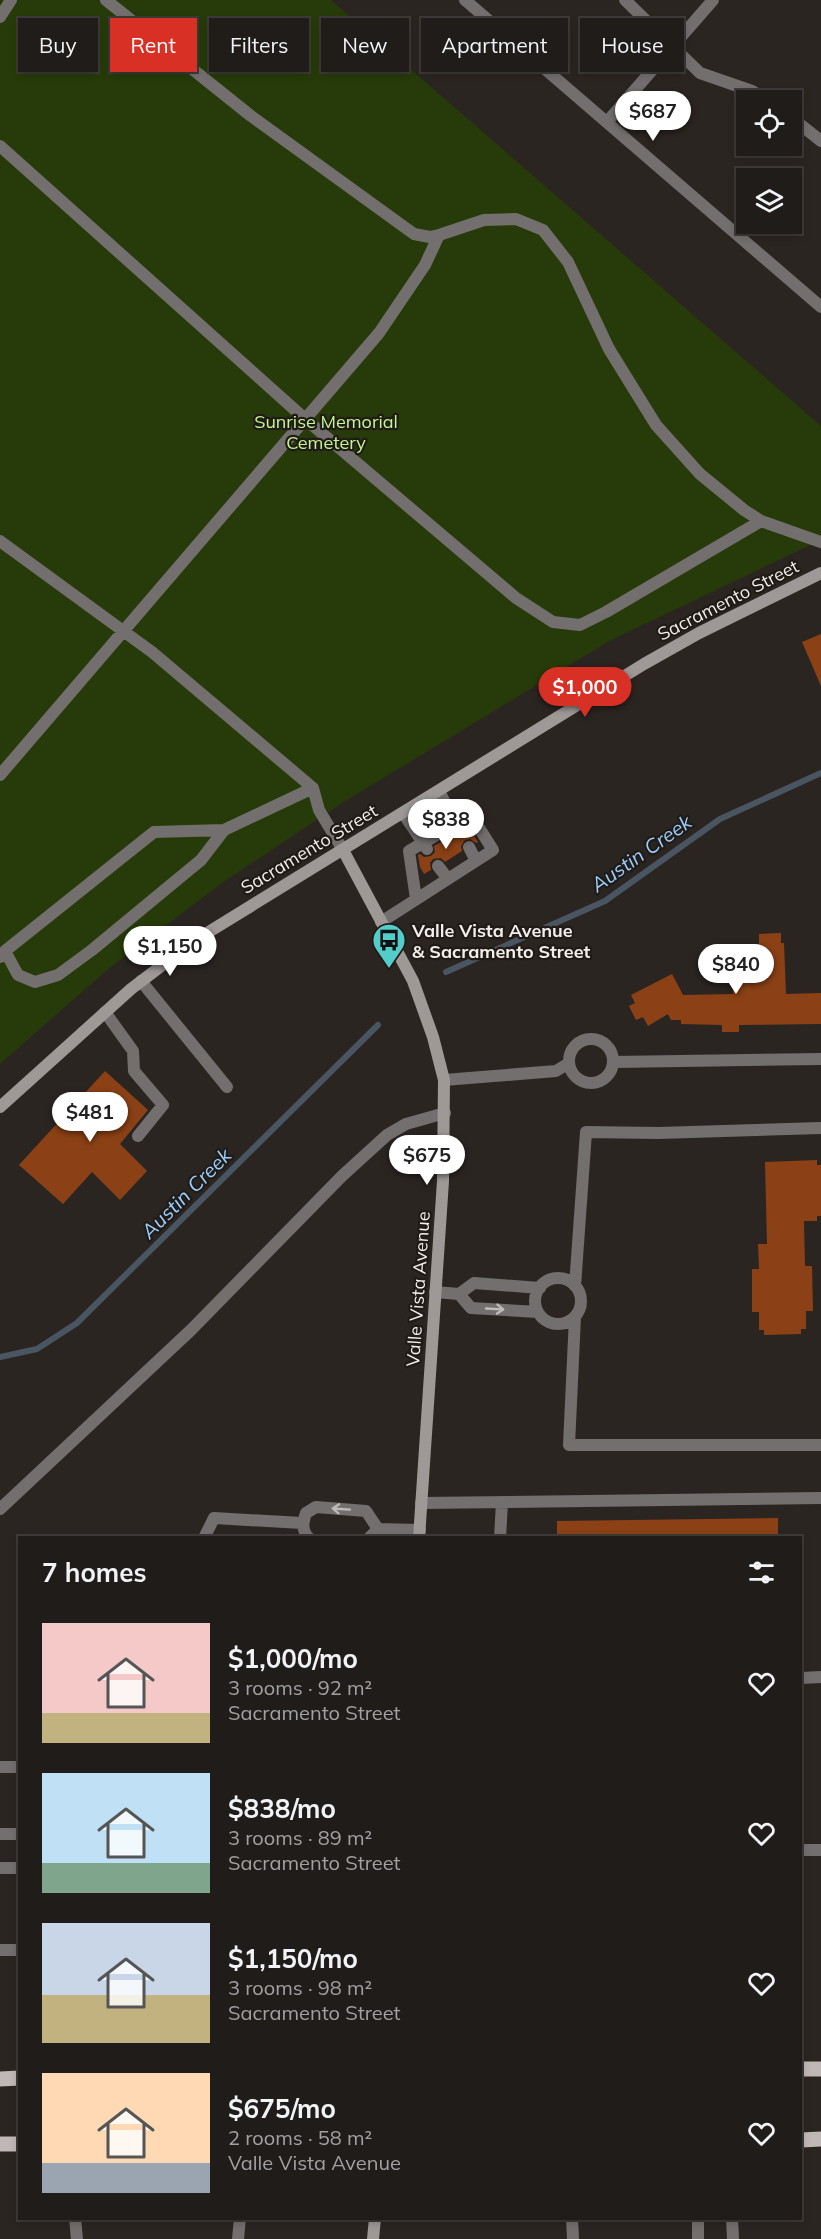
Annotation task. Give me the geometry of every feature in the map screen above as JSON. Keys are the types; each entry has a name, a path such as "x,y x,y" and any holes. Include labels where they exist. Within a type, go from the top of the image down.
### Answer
{"main road":[{"name":"Sacramento Street","path":"0,1107 141,981 194,941 644,664 699,633 821,573"},
{"name":"Valle Vista Avenue","path":"343,850 413,981 433,1037 444,1080 443,1181 420,1534"},
{"path":"802,2069 821,2069"},
{"path":"0,2079 18,2078"},
{"path":"802,2139 821,2141"},
{"path":"0,2144 18,2144"},
{"path":"374,2239 375,2220"}],"street":[{"path":"0,17 11,0"},
{"path":"106,0 251,116 414,234 430,237 484,220 516,219 543,230 568,262 609,349 656,425 700,474 744,510 761,521 821,542"},
{"path":"465,0 821,307"},
{"path":"625,0 643,18"},
{"path":"684,36 713,0"},
{"path":"684,58 700,73 749,90"},
{"path":"607,123 653,72"},
{"path":"802,126 821,141"},
{"path":"0,146 304,418 516,598 553,622 580,625 761,521"},
{"path":"0,775 379,333 425,265 439,235"},
{"path":"0,541 152,652 313,788 319,810 343,850"},
{"path":"224,830 201,860 92,950 58,975 35,982 18,975 2,954 154,832 224,830 313,788"},
{"path":"439,791 458,827"},
{"path":"404,813 425,846"},
{"path":"381,921 448,879 493,850 471,815 458,827 425,846 409,851 416,899"},
{"path":"469,848 476,861"},
{"path":"438,866 448,879"},
{"path":"141,981 226,1087"},
{"path":"105,1012 133,1051 134,1071 164,1106 138,1136"},
{"path":"592,1039 606,1044 613,1062 607,1077 594,1083 581,1081 571,1071 569,1063 570,1056 578,1044 592,1039"},
{"path":"613,1062 821,1059"},
{"path":"444,1080 556,1071 569,1063"},
{"path":"0,1509 191,1330 342,1176 387,1135 406,1124 445,1113"},
{"path":"575,1286 585,1132 660,1133 821,1128"},
{"path":"574,1317 562,1324 555,1324 548,1322 538,1312 536,1300 544,1283 564,1279 575,1286 579,1292 580,1305 574,1317 569,1445 821,1445"},
{"path":"435,1292 459,1294 474,1283 540,1288"},
{"path":"459,1294 471,1308 538,1312"},
{"path":"422,1503 821,1497"},
{"path":"500,1536 502,1502"},
{"path":"307,1536 302,1523 306,1513 316,1508 366,1510 373,1533 420,1534"},
{"path":"205,1536 214,1518 302,1523"},
{"path":"802,1678 821,1677"},
{"path":"0,1767 18,1767"},
{"path":"0,1834 18,1834"},
{"path":"802,1850 821,1850"},
{"path":"0,1868 18,1868"},
{"path":"0,1950 18,1950"},
{"path":"75,2220 77,2239"},
{"path":"238,2239 240,2220"},
{"path":"572,2220 573,2239"},
{"path":"698,2220 698,2239"},
{"path":"732,2220 733,2239"}],"green space":[{"name":"Sunrise Memorial Cemetery","path":"0,0 331,0 352,18 321,18 321,72 409,72 409,68 821,426 821,540 611,640 342,803 222,883 107,970 0,1064"}],"building":[{"path":"821,634 821,686 802,642"},
{"path":"468,826 478,842 465,840 461,846 462,851 445,862 441,858 433,859 430,863 431,870 424,874 418,855 431,856 435,852 434,846 453,835 458,838 463,837"},
{"path":"781,933 781,943 784,943 786,994 821,993 821,1024 739,1025 739,1032 722,1032 722,1025 681,1024 681,1020 671,1020 668,1014 648,1026 643,1017 636,1020 629,1006 635,1003 631,995 672,974 683,995 733,994 732,965 736,965 737,955 742,956 742,947 759,946 759,934"},
{"path":"105,1071 148,1110 120,1144 147,1171 120,1200 92,1172 63,1204 19,1165"},
{"path":"817,1160 817,1165 821,1165 821,1216 817,1216 817,1221 804,1221 805,1266 812,1266 813,1311 806,1311 806,1329 801,1329 801,1334 764,1335 764,1330 759,1330 759,1312 752,1312 752,1269 759,1269 758,1244 767,1244 765,1162"},
{"path":"778,1518 778,1536 557,1536 557,1521"}],"waterway":[{"name":"Austin Creek","path":"446,972 605,901 720,819 821,773"},
{"name":"Austin Creek","path":"0,1357 37,1349 77,1323 378,1025"}],"place":[{"name":"Valle Vista Avenue & Sacramento Street","path":"389,969"}]}
